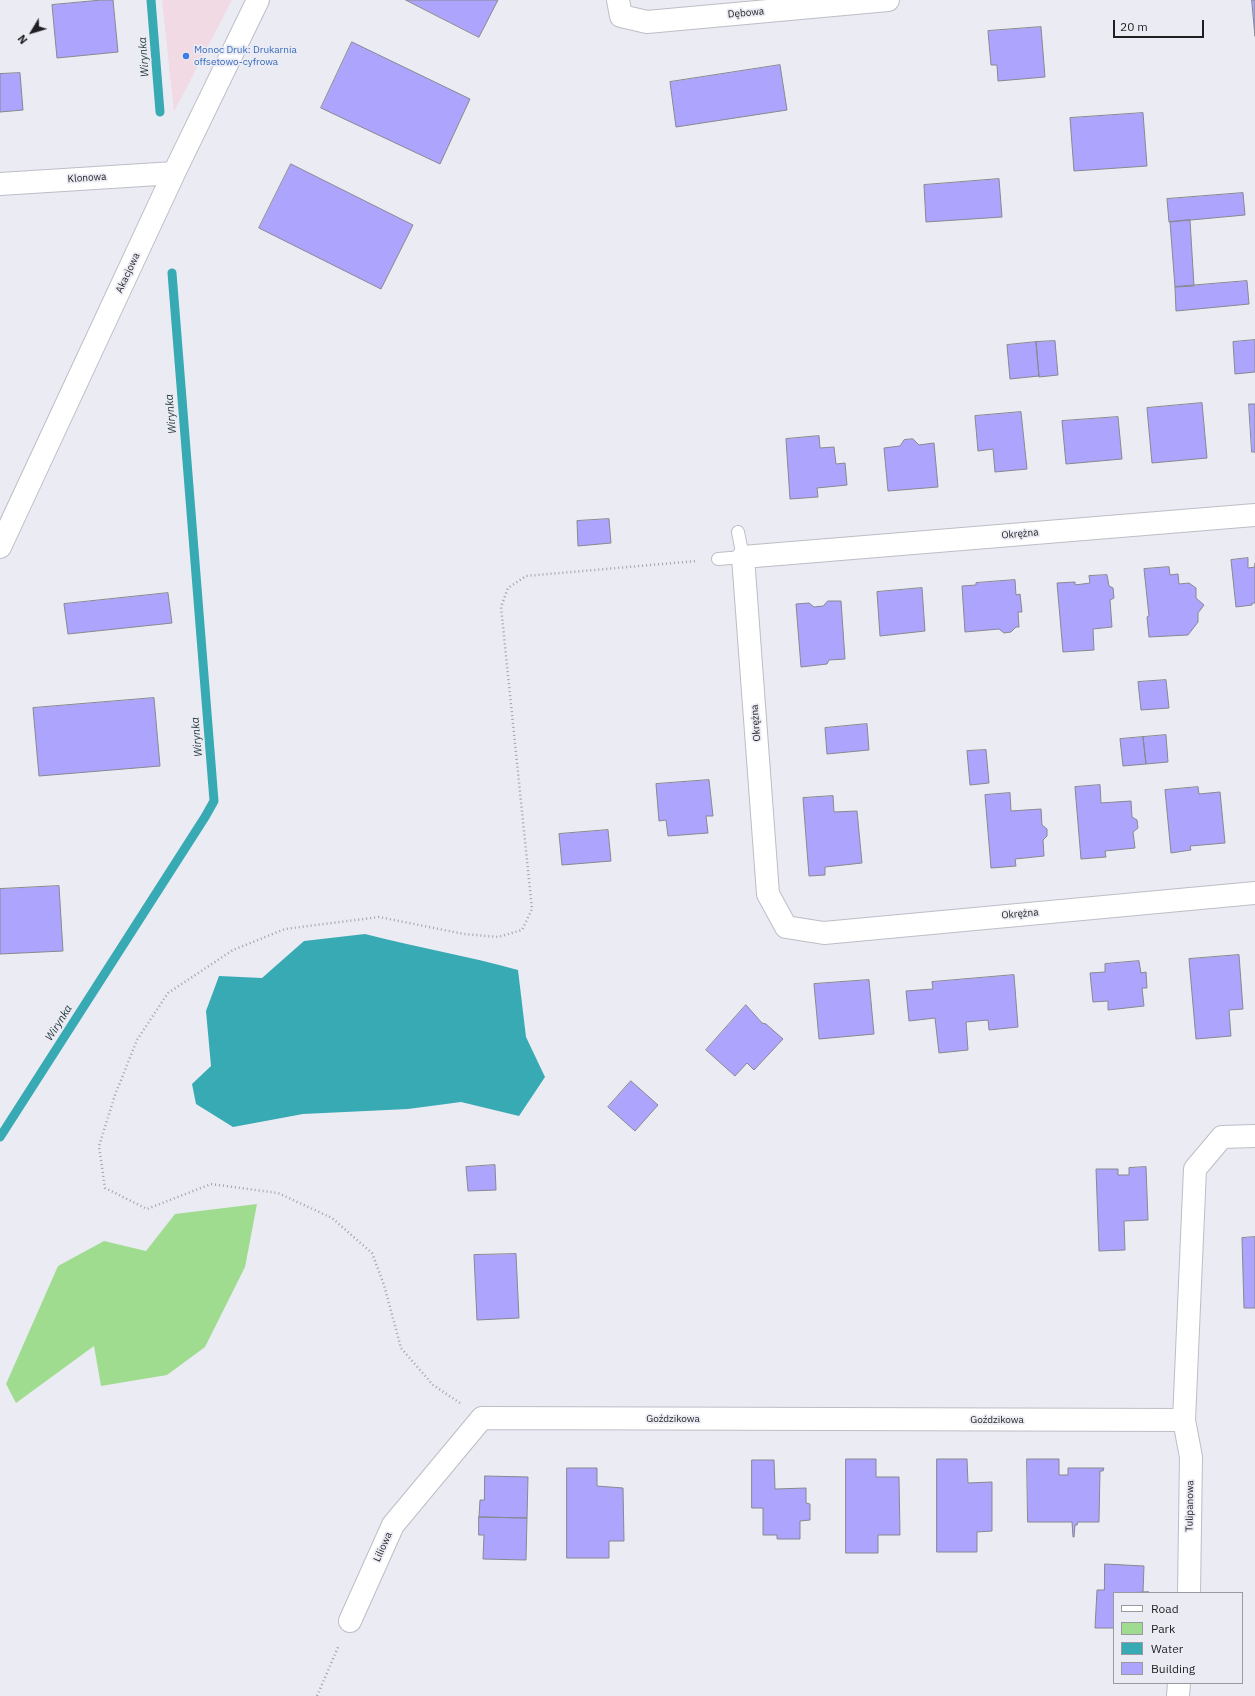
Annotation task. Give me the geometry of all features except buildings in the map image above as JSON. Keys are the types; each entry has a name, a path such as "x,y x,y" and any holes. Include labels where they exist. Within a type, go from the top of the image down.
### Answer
{"street":[{"name":"Akacjowa","path":"0,547 174,173 258,0"},
{"name":"Dębowa","path":"618,0 621,16 647,22 888,0"},
{"name":"Klonowa","path":"0,184 174,173"},
{"name":"Okrężna","path":"1255,515 743,557 768,894 786,927 824,933 1255,893"},
{"path":"1184,1420 1195,1169 1222,1137 1255,1136"},
{"name":"Goździkowa","path":"482,1418 1184,1420"},
{"name":"Liliowa","path":"350,1621 393,1525 482,1418"},
{"name":"Tulipanowa","path":"1184,1420 1191,1457 1189,1592"},
{"path":"1178,1696 1179,1684"}],"lane":[{"path":"718,559 743,557 738,532"}],"path":[{"path":"482,1418 433,1385 401,1348 384,1285 372,1253 332,1218 278,1194 211,1184 147,1209 105,1188 99,1146 115,1095 137,1040 168,993 233,950 285,929 379,917 464,934 498,937 522,930 532,909 501,607 508,588 526,576 718,559"},
{"path":"316,1696 350,1621"}],"shaded area":[{"name":"Monoc Druk: Drukarnia offsetowo-cyfrowa","path":"162,0 232,0 174,112"}],"green space":[{"path":"257,1204 245,1267 205,1347 167,1375 101,1386 94,1346 16,1403 6,1384 58,1266 104,1241 146,1251 175,1214"}],"water":[{"path":"365,934 518,970 526,1037 545,1077 519,1116 461,1102 408,1109 303,1114 233,1127 196,1104 192,1084 211,1066 206,1011 219,976 262,978 304,941"}],"waterway":[{"name":"Wirynka","path":"151,0 160,112"},
{"name":"Wirynka","path":"0,1137 214,801 172,273"}],"place":[{"name":"Monoc Druk: Drukarnia offsetowo-cyfrowa","path":"186,56"}]}
